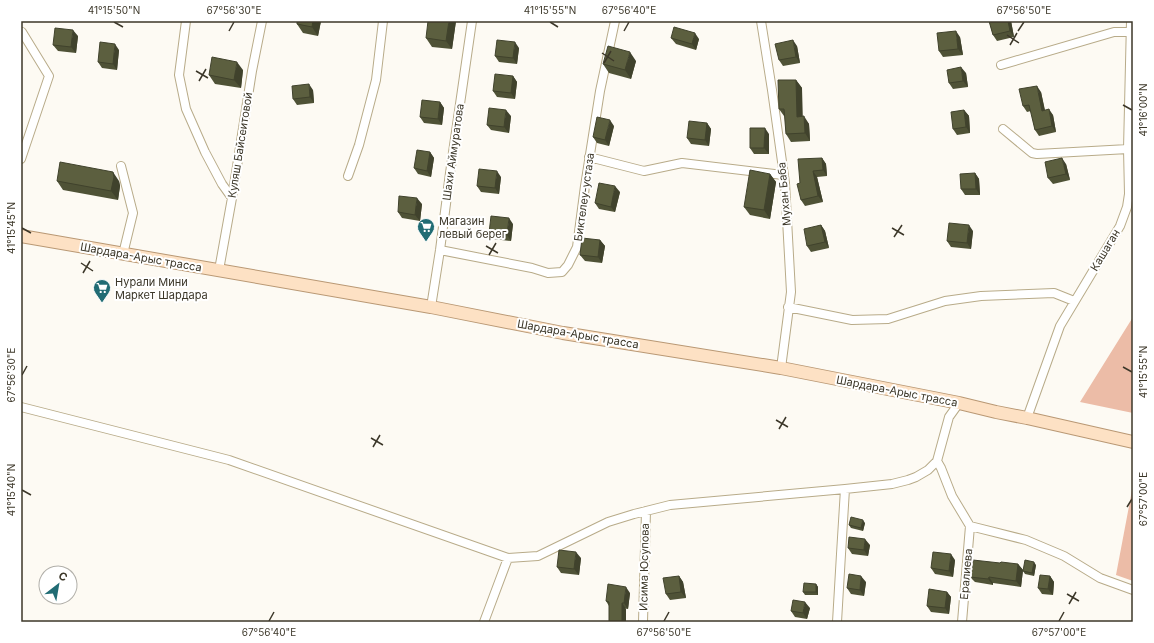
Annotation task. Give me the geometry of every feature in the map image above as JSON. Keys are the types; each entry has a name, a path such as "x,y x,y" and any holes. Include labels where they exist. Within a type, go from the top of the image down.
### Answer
{"main road":[{"name":"Шардара-Арыс трасса","path":"21,236 431,306 563,333 781,368 959,403 1133,442"}],"street":[{"path":"186,21 179,75 186,109 205,152 222,184 232,198"},
{"name":"Куляш Байсеитовой","path":"219,270 252,71 262,21"},
{"path":"348,176 359,145 376,80 382,21"},
{"name":"Шахи Аймуратова","path":"431,306 472,21"},
{"name":"Биктелеу-устаза","path":"440,250 532,268 548,273 562,272 568,265 576,247 600,91 615,21"},
{"name":"Мухан Баба","path":"760,21 772,90 785,183 791,292 781,368"},
{"name":"Кашаган","path":"1027,418 1060,326 1120,226 1127,207 1130,194 1128,149 1131,21"},
{"path":"21,159 50,76 22,32"},
{"path":"1001,65 1114,32 1130,32"},
{"path":"1003,130 1032,153 1037,154 1128,149"},
{"path":"589,157 644,171 682,163 783,175"},
{"path":"121,166 133,213 123,254"},
{"path":"788,307 852,320 888,319 945,301 980,296 1054,293 1074,301"},
{"path":"21,407 229,460 508,558 538,556 608,522 670,505 846,489 892,484 908,480 928,470 937,461 949,417 959,403"},
{"path":"937,461 952,496 970,526 1026,540 1064,556 1100,578 1133,590"},
{"path":"838,622 840,561 846,489"},
{"name":"Исима Юсупова","path":"643,622 646,511"},
{"name":"Ералиева","path":"962,622 970,526"},
{"path":"484,622 508,558"}],"shaded area":[{"path":"1133,317 1133,413 1080,402"},
{"path":"1133,485 1133,581 1116,575"}],"building":[{"path":"297,21 313,21 312,27 297,24"},
{"path":"428,21 449,21 446,41 426,38"},
{"path":"989,21 1008,21 1010,31 993,35"},
{"path":"674,27 695,33 692,44 671,38"},
{"path":"55,28 73,30 71,47 53,45"},
{"path":"956,31 958,49 939,51 937,33"},
{"path":"497,40 515,42 513,58 495,56"},
{"path":"793,40 796,57 779,60 775,44"},
{"path":"100,42 115,44 113,64 98,62"},
{"path":"608,46 630,52 625,70 603,64"},
{"path":"212,57 237,62 234,80 209,75"},
{"path":"961,67 963,81 949,83 947,70"},
{"path":"495,74 513,76 511,93 493,91"},
{"path":"778,80 796,80 797,117 804,116 805,133 786,134 784,109 779,109"},
{"path":"309,84 310,97 293,99 292,86"},
{"path":"1037,86 1042,111 1049,109 1052,126 1035,130 1029,105 1023,106 1019,89"},
{"path":"422,100 440,102 438,119 420,117"},
{"path":"489,108 506,110 504,127 487,125"},
{"path":"964,110 966,127 953,129 951,112"},
{"path":"597,117 610,120 605,140 593,137"},
{"path":"689,121 707,123 705,140 687,138"},
{"path":"750,128 765,128 764,148 750,148"},
{"path":"417,150 430,152 427,171 414,168"},
{"path":"822,158 823,170 813,171 818,196 801,200 797,184 800,183 798,159"},
{"path":"1062,158 1066,174 1048,178 1045,162"},
{"path":"60,162 113,172 114,177 111,191 57,181"},
{"path":"479,169 497,171 495,188 477,186"},
{"path":"750,170 770,174 764,210 744,207"},
{"path":"975,173 976,189 961,189 960,174"},
{"path":"599,183 615,186 611,207 595,203"},
{"path":"399,196 417,198 415,215 398,212"},
{"path":"491,216 509,218 507,235 489,233"},
{"path":"949,223 969,225 967,243 947,241"},
{"path":"821,225 825,242 807,246 804,229"},
{"path":"582,238 600,240 598,257 580,255"},
{"path":"851,517 863,520 861,528 849,525"},
{"path":"849,537 865,539 864,550 848,548"},
{"path":"559,550 576,552 574,569 557,567"},
{"path":"933,552 951,554 949,571 931,568"},
{"path":"973,560 1018,564 1016,581 989,577 988,579 970,577"},
{"path":"1025,560 1034,562 1032,573 1023,571"},
{"path":"849,574 861,576 860,590 847,588"},
{"path":"1040,575 1050,576 1048,589 1038,588"},
{"path":"679,576 681,592 666,594 663,578"},
{"path":"804,583 816,584 816,592 803,592"},
{"path":"608,584 626,587 624,603 622,603 622,622 609,622 609,602 606,601"},
{"path":"929,589 947,592 945,608 927,606"},
{"path":"793,600 805,602 803,613 791,611"}],"place":[{"name":"Магазин левый берег","path":"426,242"},
{"name":"Нурали Мини Маркет Шардара","path":"102,303"}]}
